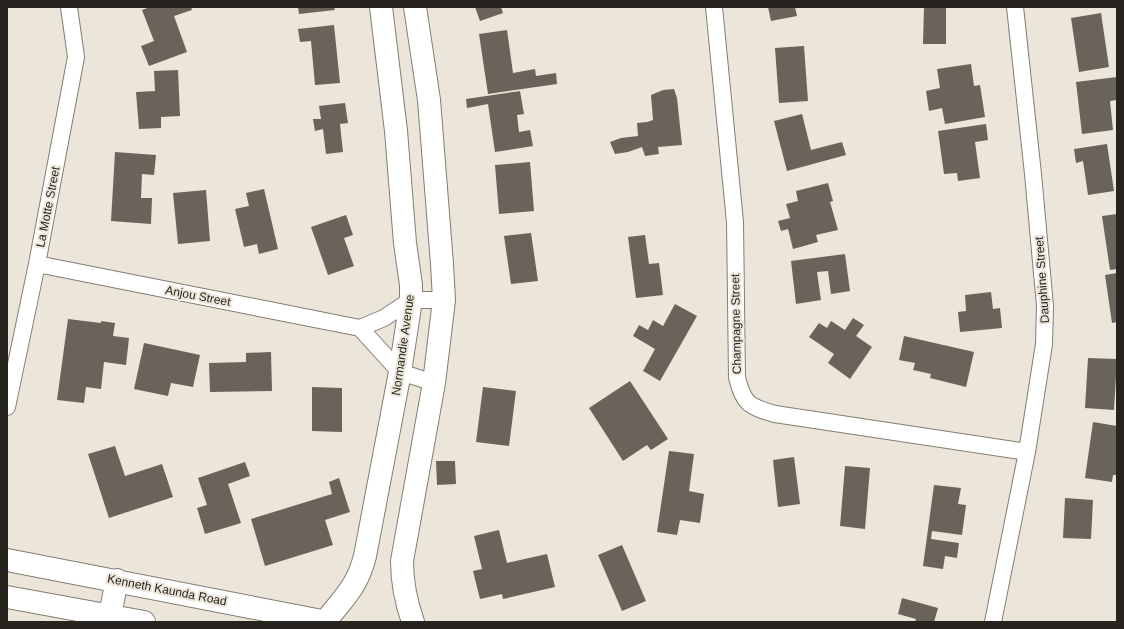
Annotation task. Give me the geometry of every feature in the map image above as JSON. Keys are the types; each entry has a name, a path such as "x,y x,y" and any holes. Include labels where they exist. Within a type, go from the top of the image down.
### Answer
{"street":[{"name":"La Motte Street","path":"7,407 37,264 76,57 69,7"},
{"name":"Champagne Street","path":"714,7 734,222 737,377 740,390 747,402 759,410 776,414 1027,452"},
{"name":"Dauphine Street","path":"993,622 1027,452 1044,344 1045,306 1033,174 1015,7"},
{"path":"382,16 416,14 429,100 444,300 434,383 402,562 406,602 413,622"},
{"name":"Normandie Avenue","path":"326,622 346,597 362,568 400,372 410,300 411,285 405,243 396,131 382,16"},
{"name":"Anjou Street","path":"37,264 360,328"},
{"path":"434,383 400,372 360,328 384,318 410,300 444,300"},
{"name":"Kenneth Kaunda Road","path":"7,560 117,580 326,622"},
{"path":"110,615 117,580"},
{"path":"7,597 144,622"}],"building":[{"path":"150,7 191,7 192,10 174,16 187,52 149,66 141,46 154,41 142,10"},
{"path":"298,7 334,7 335,10 299,14"},
{"path":"475,7 501,7 503,13 480,21"},
{"path":"768,7 795,7 797,16 771,21"},
{"path":"924,7 946,7 946,44 923,44"},
{"path":"1101,13 1109,67 1079,72 1071,18"},
{"path":"334,25 340,83 315,85 311,41 300,42 298,29"},
{"path":"507,30 513,73 535,69 536,76 556,73 557,84 488,94 479,34"},
{"path":"804,46 808,101 779,103 775,48"},
{"path":"971,64 974,86 980,85 985,117 945,124 942,108 929,111 926,91 940,88 937,69"},
{"path":"178,70 180,116 161,117 161,128 139,129 136,92 155,91 154,71"},
{"path":"1117,77 1117,100 1110,101 1113,130 1082,134 1076,82"},
{"path":"674,89 677,98 682,145 658,147 659,154 645,156 642,147 628,152 615,154 610,142 621,138 638,136 637,123 653,120 651,95 663,90"},
{"path":"520,91 524,114 517,115 519,132 530,130 533,146 495,152 488,104 467,108 466,99"},
{"path":"345,103 348,123 340,124 343,152 326,154 323,129 315,131 313,119 321,119 319,106"},
{"path":"802,114 811,150 842,142 846,155 787,171 774,121"},
{"path":"986,124 988,140 975,142 980,178 958,181 957,173 944,174 938,131"},
{"path":"1107,144 1114,191 1088,195 1083,161 1076,163 1074,149"},
{"path":"115,152 156,155 154,175 142,174 141,198 152,198 151,224 111,221"},
{"path":"530,162 534,211 499,214 495,165"},
{"path":"828,183 833,201 830,202 838,230 816,235 818,242 793,249 788,229 781,231 778,221 790,218 786,204 798,201 796,191"},
{"path":"264,189 278,249 259,254 257,244 244,247 235,209 249,206 246,193"},
{"path":"206,190 210,241 178,244 173,193"},
{"path":"1117,214 1117,269 1110,270 1102,216"},
{"path":"346,215 353,235 344,238 354,266 328,275 311,227"},
{"path":"531,233 538,281 511,284 504,236"},
{"path":"645,235 649,264 659,263 663,295 636,298 628,237"},
{"path":"845,254 850,291 831,294 828,271 817,272 821,300 796,304 791,261"},
{"path":"1117,273 1117,322 1112,323 1105,275"},
{"path":"991,292 993,309 1000,308 1002,328 960,332 958,312 966,311 965,295"},
{"path":"675,304 697,316 660,381 643,371 655,349 633,336 639,325 648,330 653,320 663,326"},
{"path":"853,318 864,325 856,336 872,347 850,379 828,363 834,354 809,337 819,323 827,328 831,321 845,330"},
{"path":"68,319 115,323 113,336 129,338 126,365 104,362 101,389 86,387 84,403 57,400"},
{"path":"904,336 974,352 966,387 930,378 931,374 913,370 915,363 899,360"},
{"path":"144,343 200,355 193,387 171,383 168,396 134,389"},
{"path":"271,352 272,391 210,392 209,363 246,362 246,353"},
{"path":"1088,358 1117,359 1114,410 1085,408"},
{"path":"630,381 668,439 651,450 647,445 623,461 589,408"},
{"path":"312,387 342,388 342,432 312,431"},
{"path":"483,387 516,391 509,446 476,442"},
{"path":"1093,422 1117,426 1117,475 1113,475 1112,482 1085,478"},
{"path":"115,446 125,476 162,464 173,497 109,518 88,454"},
{"path":"669,451 694,454 689,491 704,494 700,523 680,520 677,535 657,532"},
{"path":"794,457 800,504 778,507 773,460"},
{"path":"436,461 455,461 456,484 437,485"},
{"path":"245,462 250,476 228,484 241,523 205,534 197,508 207,505 198,478"},
{"path":"845,466 870,468 865,529 840,526"},
{"path":"339,478 350,512 325,520 333,545 265,566 251,519 332,494 329,482"},
{"path":"934,485 961,488 958,504 966,505 962,535 932,531 931,539 959,543 957,558 945,556 943,569 923,566"},
{"path":"1065,498 1093,500 1091,539 1063,538"},
{"path":"499,530 507,563 547,554 555,587 503,599 502,594 480,599 473,571 482,569 474,536"},
{"path":"622,545 646,601 622,611 598,555"},
{"path":"902,598 938,608 934,622 915,622 916,619 898,614"}]}
